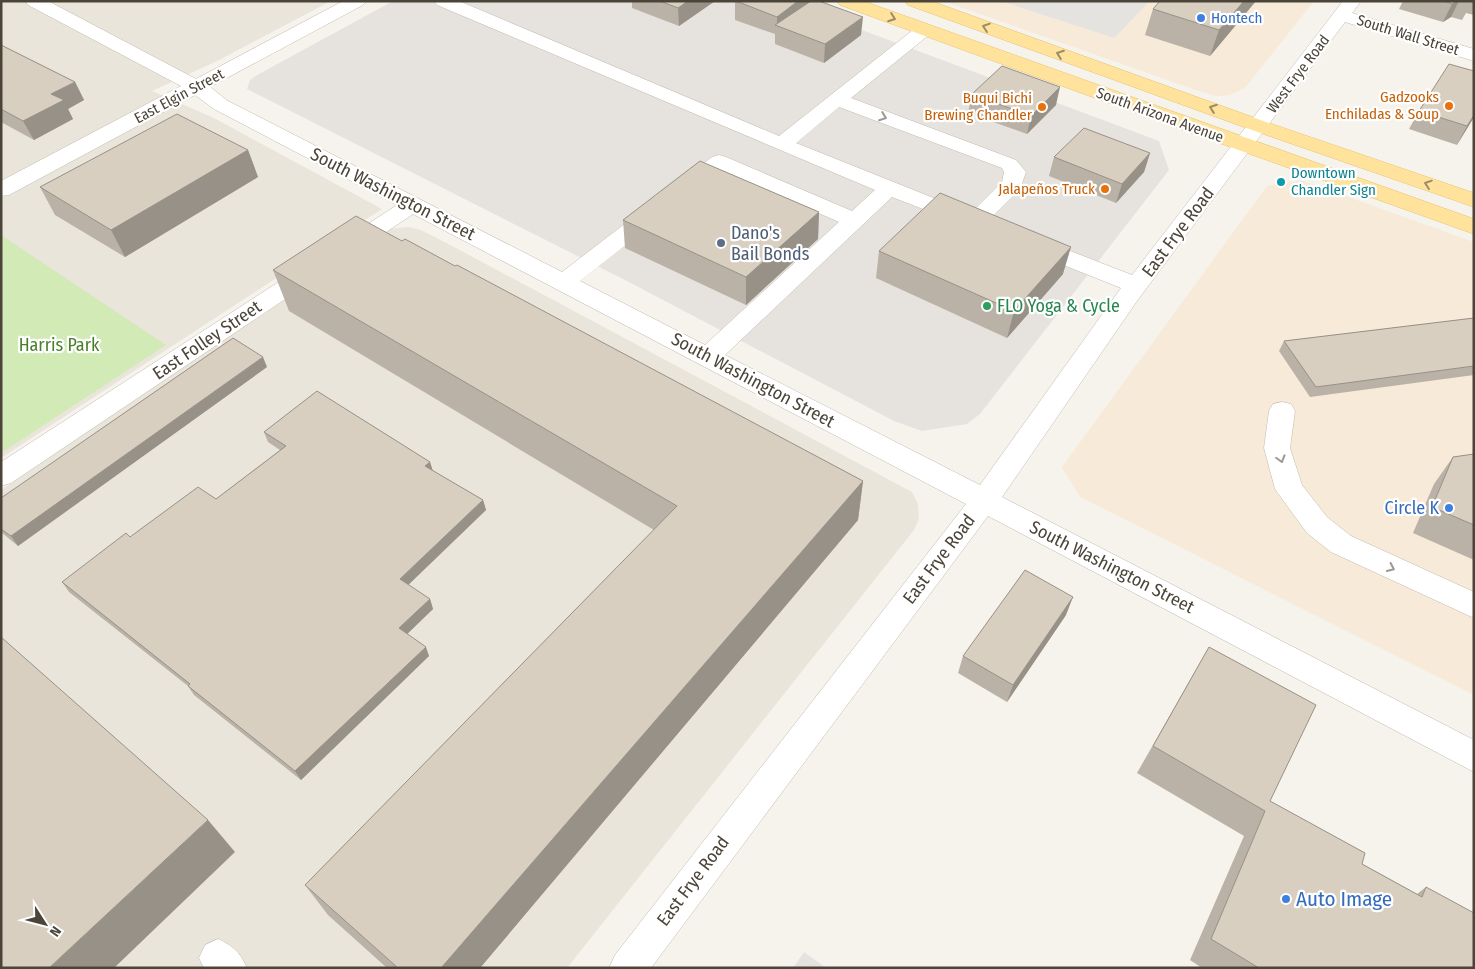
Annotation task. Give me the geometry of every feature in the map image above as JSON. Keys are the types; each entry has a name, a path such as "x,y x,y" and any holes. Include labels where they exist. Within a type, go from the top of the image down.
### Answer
{"main road":[{"name":"South Arizona Avenue","path":"846,1 1243,146 1474,227"},
{"name":"South Arizona Avenue","path":"914,1 1258,126 1474,200"},
{"path":"999,56 1017,38"},
{"path":"1086,89 1105,70"},
{"path":"1108,96 1127,78"}],"street":[{"name":"South Washington Street","path":"34,1 197,87 221,105 1474,757"},
{"name":"East Elgin Street","path":"1,190 357,1"},
{"path":"444,1 781,144 983,225 1012,184 1015,172 1009,164 838,100"},
{"name":"South Wall Street","path":"1346,8 1474,55"},
{"name":"West Frye Road","path":"1243,146 1346,8"},
{"path":"781,144 924,30"},
{"name":"East Frye Road","path":"628,968 984,501 1129,295 1243,146"},
{"path":"564,282 719,161 854,220"},
{"path":"708,357 890,187"},
{"name":"East Folley Street","path":"1,476 412,204"},
{"path":"1020,240 1137,286"},
{"path":"1282,411 1277,448 1289,489 1317,525 1340,544 1474,606"}],"shaded area":[{"path":"1,1 331,1 217,61 152,91 214,118 382,209 1,458"},
{"path":"393,1 784,1 1159,141 1169,170 980,414 967,424 922,431 894,421 623,279 247,89 250,80 259,74"},
{"path":"943,1 1314,1 1245,88 1230,95 1216,96"},
{"path":"1001,1 1150,1 1114,38"},
{"path":"1301,180 1474,242 1474,695 1080,497 1062,467 1267,186"},
{"path":"409,227 421,230 456,248 912,492 918,504 919,519 914,530 567,968 1,968 1,490 373,238 387,229"},
{"path":"804,952 826,968 793,968"}],"green space":[{"name":"Harris Park","path":"1,235 166,345 1,453"}],"building":[{"path":"660,1 688,1 678,8"},
{"path":"736,1 798,1 777,17"},
{"path":"811,1 819,1 863,17 825,44 775,25"},
{"path":"1160,1 1244,1 1219,30 1153,9"},
{"path":"1444,1 1457,1 1452,4"},
{"path":"1,45 75,82 51,94 64,100 23,121 1,109"},
{"path":"1449,64 1474,71 1474,115 1467,126 1419,111"},
{"path":"1002,66 1060,87 1031,116 972,94"},
{"path":"177,114 248,150 111,230 40,187"},
{"path":"1084,128 1150,153 1122,184 1054,157"},
{"path":"700,161 819,212 746,277 623,220"},
{"path":"940,193 1071,247 1014,311 879,251"},
{"path":"356,216 402,241 405,239 455,266 457,265 863,481 441,968 398,968 305,885 677,506 273,270"},
{"path":"1474,318 1474,366 1316,387 1284,341"},
{"path":"233,338 263,357 11,536 1,529 1,498"},
{"path":"317,391 430,462 425,466 483,500 400,579 430,599 399,628 426,647 295,771 62,582 126,533 130,537 198,487 216,499 286,446 264,432"},
{"path":"1474,454 1474,525 1432,507 1453,457"},
{"path":"1025,570 1073,597 1013,685 963,656"},
{"path":"1,637 208,820 49,968 1,968"},
{"path":"1209,647 1316,705 1270,801 1365,853 1362,864 1422,897 1426,887 1474,913 1474,968 1259,968 1211,939 1265,811 1153,746"}],"place":[{"name":"Hontech","path":"1201,18"},
{"name":"Gadzooks Enchiladas & Soup","path":"1449,106"},
{"name":"Buqui Bichi Brewing Chandler","path":"1042,107"},
{"name":"Downtown Chandler Sign","path":"1281,182"},
{"name":"Jalapeños Truck","path":"1105,189"},
{"name":"Dano's Bail Bonds","path":"721,243"},
{"name":"FLO Yoga & Cycle","path":"987,306"},
{"name":"Circle K","path":"1449,508"},
{"name":"Auto Image","path":"1286,899"}]}
